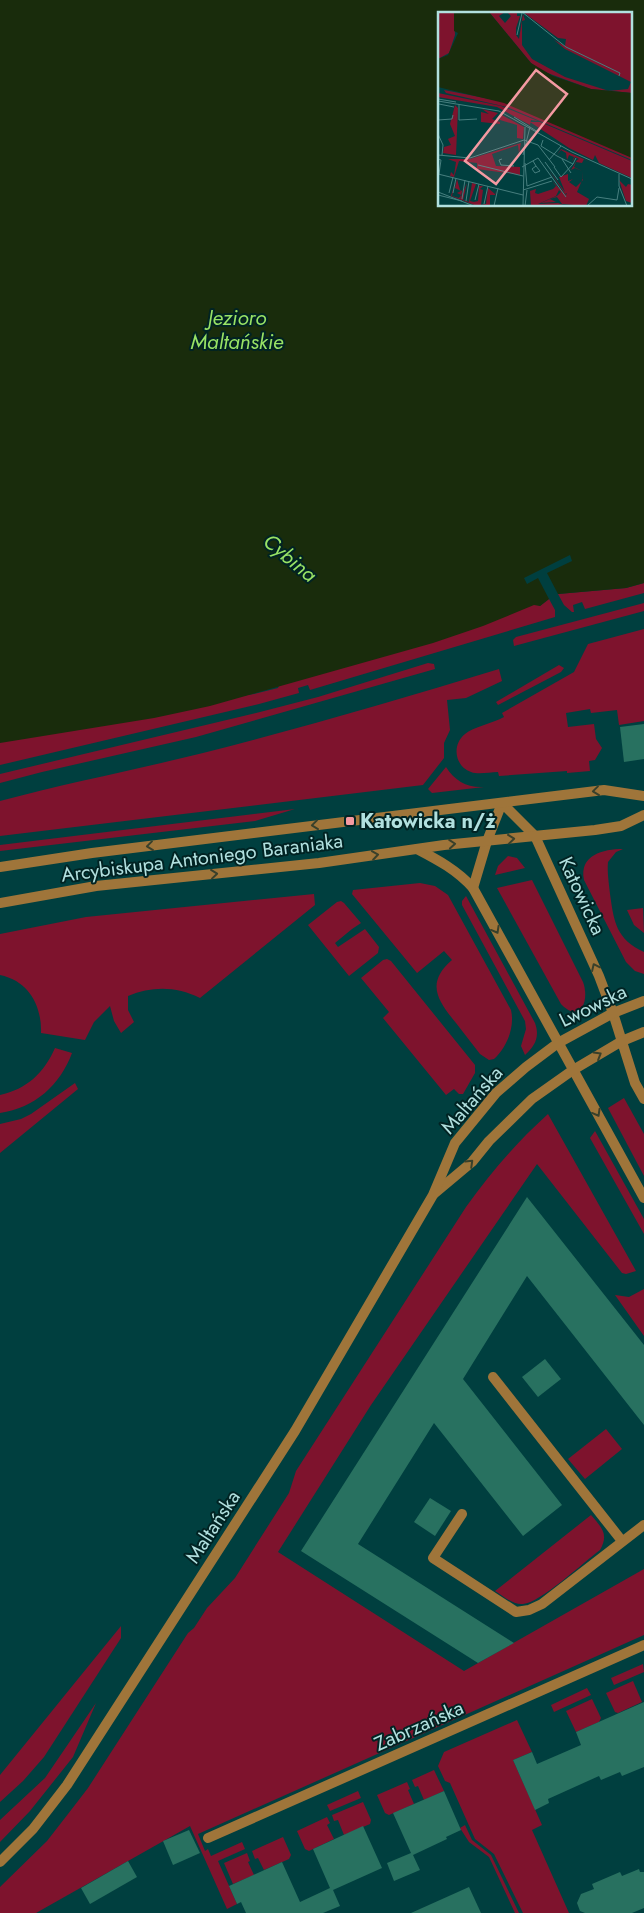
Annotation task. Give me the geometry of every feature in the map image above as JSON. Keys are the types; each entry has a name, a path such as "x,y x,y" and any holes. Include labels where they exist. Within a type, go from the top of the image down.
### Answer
{"street":[{"name":"Arcybiskupa Antoniego Baraniaka","path":"0,867 102,852 604,790 644,796"},
{"name":"Katowicka","path":"502,803 535,836 599,976 613,1012 635,1083 644,1099"},
{"path":"472,888 502,803"},
{"name":"Arcybiskupa Antoniego Baraniaka","path":"0,903 96,886 319,863 417,849 621,826 644,815"},
{"path":"417,849 451,867 463,876 472,888 644,1198"},
{"name":"Lwowska","path":"558,1043 613,1012 644,1001"},
{"path":"573,1070 622,1041 644,1032"},
{"name":"Maltańska","path":"0,1862 33,1829 67,1785 284,1447 433,1195 455,1143 472,1120 502,1087 558,1043"},
{"name":"Maltańska","path":"433,1195 472,1162 489,1141 532,1099 573,1070"},
{"path":"493,1377 622,1541"},
{"path":"462,1514 433,1558 516,1612 529,1610 542,1604 644,1525"},
{"name":"Zabrzańska","path":"208,1838 644,1645"}],"shaded area":[{"path":"644,583 644,593 585,609 582,602 573,605 574,612 564,605 558,594 626,588"},
{"path":"526,599 540,606 549,599 555,610 555,617 310,690 308,685 298,688 299,693 259,704 0,765 0,734 254,694 278,688 282,678"},
{"path":"644,603 644,611 514,646 513,640 516,637"},
{"path":"644,629 644,721 619,725 617,710 591,713 590,709 566,713 568,727 594,724 596,739 602,748 595,760 589,761 590,771 499,776 498,772 474,773 461,765 458,760 457,749 458,743 465,734 504,717 502,713 574,672 588,644"},
{"path":"428,663 434,664 435,669 196,737 0,783 0,774 318,697"},
{"path":"559,665 564,668 561,672 498,705 496,702"},
{"path":"499,669 502,681 466,698 447,700 450,730 444,743 444,758 423,785 0,836 0,801 240,743 351,713"},
{"path":"446,767 462,783 484,787 432,793 428,789"},
{"path":"295,809 255,821 0,851 0,845"},
{"path":"623,849 616,852 608,862 611,904 615,921 622,935 627,941 644,952 644,974 635,971 626,962 584,880 583,871 585,865 594,855 608,850"},
{"path":"508,856 517,858 525,868 495,875 498,866"},
{"path":"532,880 583,982 585,989 584,1003 578,1011 568,1010 561,1004 497,888"},
{"path":"420,883 435,886 448,895 511,1010 512,1023 509,1036 503,1049 494,1059 489,1060 480,1054 444,1007 437,992 439,976 452,960 444,951 417,973 352,894 353,890"},
{"path":"314,894 315,905 200,998 173,989 146,990 128,996 128,1010 134,1022 121,1033 114,1021 110,1006 94,1022 85,1040 41,1033 39,1013 32,996 19,983 0,975 0,934 86,917"},
{"path":"466,896 535,1023 536,1041 525,1055 521,1046 526,1029 525,1021 462,905 462,901"},
{"path":"341,901 361,923 335,943 338,947 365,929 379,947 378,953 349,976 308,925 337,902"},
{"path":"643,908 644,933 634,925 627,910"},
{"path":"383,960 391,961 475,1065 475,1073 463,1094 459,1094 454,1089 446,1095 383,1018 389,1012 361,978"},
{"path":"55,1048 72,1053 67,1065 53,1085 45,1093 24,1106 0,1113 0,1095 18,1089 34,1079 46,1065"},
{"path":"75,1083 78,1089 0,1153 0,1124 21,1119 31,1114"},
{"path":"624,1098 644,1134 644,1176 608,1108"},
{"path":"548,1114 636,1271 626,1274 622,1273 537,1164 371,1405 278,1552 464,1671 644,1569 644,1635 198,1834 205,1851 208,1849 211,1856 242,1842 245,1849 218,1861 237,1904 227,1909 190,1826 36,1913 0,1913 0,1887 47,1841 88,1788 188,1633 194,1628 207,1608 235,1578 289,1493 296,1471 466,1207 504,1158"},
{"path":"595,1131 644,1219 644,1234 590,1138"},
{"path":"644,1289 644,1336 615,1295 629,1297"},
{"path":"606,1429 622,1449 585,1479 568,1459"},
{"path":"591,1515 603,1531 603,1544 600,1550 562,1581 540,1597 523,1604 512,1602 495,1591"},
{"path":"121,1626 121,1638 44,1757 23,1781 0,1802 0,1775"},
{"path":"643,1664 644,1672 614,1685 611,1678"},
{"path":"633,1681 642,1702 618,1713 615,1712 606,1693"},
{"path":"587,1688 591,1695 554,1712 551,1705"},
{"path":"592,1699 601,1718 599,1722 576,1732 566,1711"},
{"path":"96,1703 73,1757 30,1811 0,1842 0,1820 45,1778"},
{"path":"517,1720 532,1752 513,1760 542,1825 532,1830 569,1913 523,1913 494,1854 475,1839 450,1783 445,1781 438,1766 444,1752"},
{"path":"434,1770 444,1791 424,1800 418,1786 415,1787 412,1780"},
{"path":"407,1782 414,1804 389,1815 385,1813 377,1795"},
{"path":"358,1791 361,1798 330,1811 327,1805"},
{"path":"363,1802 371,1820 370,1824 344,1835 338,1820 334,1821 332,1815"},
{"path":"327,1817 330,1823 327,1825 334,1839 309,1851 305,1849 297,1831"},
{"path":"465,1825 472,1840 491,1855 519,1913 515,1913 489,1857 469,1842 460,1828"},
{"path":"283,1837 291,1855 289,1859 264,1870 258,1858 255,1859 252,1851"},
{"path":"247,1853 250,1861 248,1862 254,1875 233,1884 224,1863"}],"water":[{"name":"Jezioro Maltańskie","path":"0,0 644,0 644,583 626,588 558,594 547,573 572,561 570,555 524,578 527,584 538,578 549,599 540,606 534,605 483,626 433,643 210,706 154,718 0,743"}],"building":[{"path":"644,724 644,759 624,762 620,727"},
{"path":"527,1197 644,1345 644,1425 527,1276 463,1379 562,1505 523,1536 434,1423 358,1544 514,1643 478,1663 301,1551"},
{"path":"545,1359 561,1379 538,1397 522,1377"},
{"path":"430,1498 451,1511 435,1536 414,1522"},
{"path":"644,1702 644,1767 622,1776 620,1772 601,1780 599,1776 548,1799 549,1803 535,1810 513,1760 532,1752 537,1764 581,1745 576,1732"},
{"path":"444,1791 461,1830 446,1837 447,1839 413,1855 420,1870 394,1881 387,1863 411,1853 393,1813"},
{"path":"363,1826 382,1868 333,1890 340,1906 323,1913 246,1913 241,1902 237,1904 229,1886 282,1862 300,1902 330,1888 313,1849"},
{"path":"189,1830 200,1853 173,1865 163,1841"},
{"path":"128,1861 137,1877 90,1904 81,1888"},
{"path":"639,1869 640,1872 644,1872 644,1908 632,1913 585,1913 580,1911 577,1903 581,1894 594,1889 592,1884 620,1872 622,1876"},
{"path":"469,1887 481,1913 411,1913"}],"place":[{"name":"Katowicka n/ż","path":"350,821"}],"water label":[{"name":"Cybina","path":"290,558"}]}
